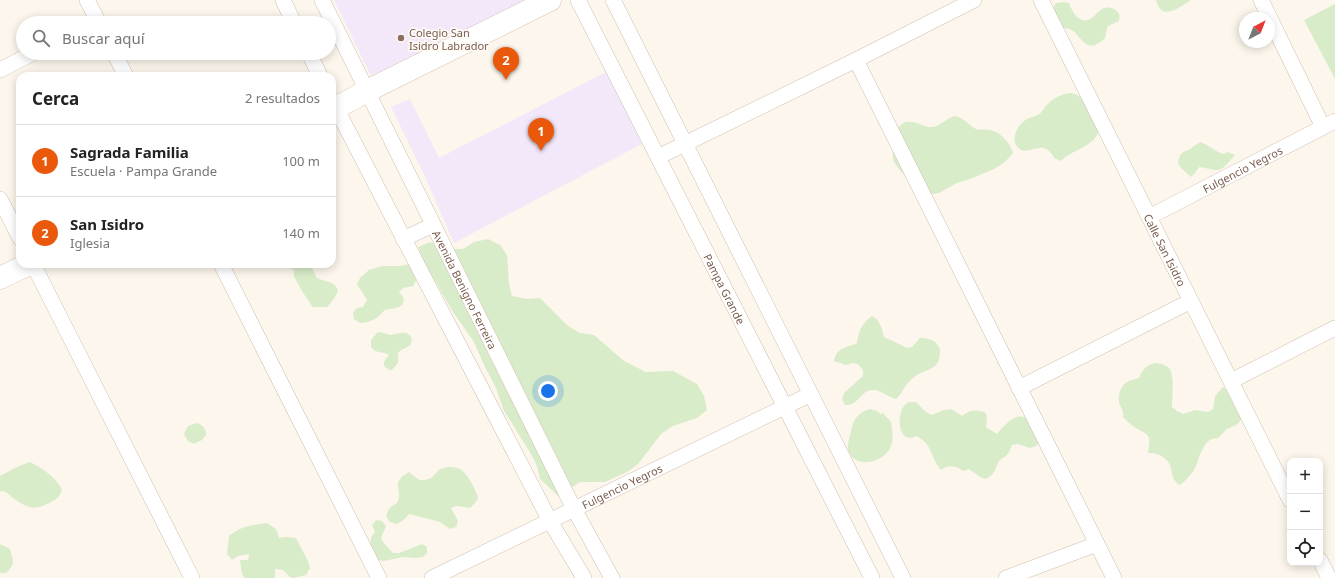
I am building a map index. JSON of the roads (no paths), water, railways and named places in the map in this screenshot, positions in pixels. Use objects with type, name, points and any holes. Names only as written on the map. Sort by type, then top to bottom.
[{"type":"street","points":[[87,0],[94,16]]},
{"type":"street","points":[[283,0],[291,16]]},
{"type":"street","name":"Avenida Benigno Ferreira","points":[[322,0],[330,16]]},
{"type":"street","points":[[336,105],[367,91],[550,0]]},
{"type":"street","name":"Pampa Grande","points":[[578,0],[872,578]]},
{"type":"street","points":[[613,0],[903,578]]},
{"type":"street","points":[[658,157],[856,60],[974,0]]},
{"type":"street","name":"Calle San Isidro","points":[[1041,0],[1287,494]]},
{"type":"street","points":[[1261,0],[1329,124]]},
{"type":"street","name":"Avenida Benigno Ferreira","points":[[336,28],[574,510],[612,578]]},
{"type":"street","points":[[0,70],[20,60]]},
{"type":"street","points":[[118,60],[124,72]]},
{"type":"street","points":[[312,60],[318,72]]},
{"type":"street","points":[[856,60],[1114,578]]},
{"type":"street","points":[[336,112],[404,239],[550,521],[584,578]]},
{"type":"street","name":"Fulgencio Yegros","points":[[1149,217],[1329,124]]},
{"type":"street","points":[[0,199],[16,230]]},
{"type":"street","points":[[404,239],[433,225]]},
{"type":"street","points":[[0,278],[21,268]]},
{"type":"street","points":[[35,268],[192,578]]},
{"type":"street","points":[[223,268],[379,578]]},
{"type":"street","points":[[1019,388],[1191,302]]},
{"type":"street","points":[[1230,381],[1335,328]]},
{"type":"street","name":"Fulgencio Yegros","points":[[432,578],[810,394]]},
{"type":"street","points":[[1006,578],[1097,544]]},
{"type":"street","points":[[1323,566],[1329,578]]},
{"type":"place","name":"Colegio San Isidro Labrador","points":[[401,38]]},
{"type":"place","name":"San Isidro","points":[[506,80]]},
{"type":"place","name":"Sagrada Familia","points":[[541,151]]}]
